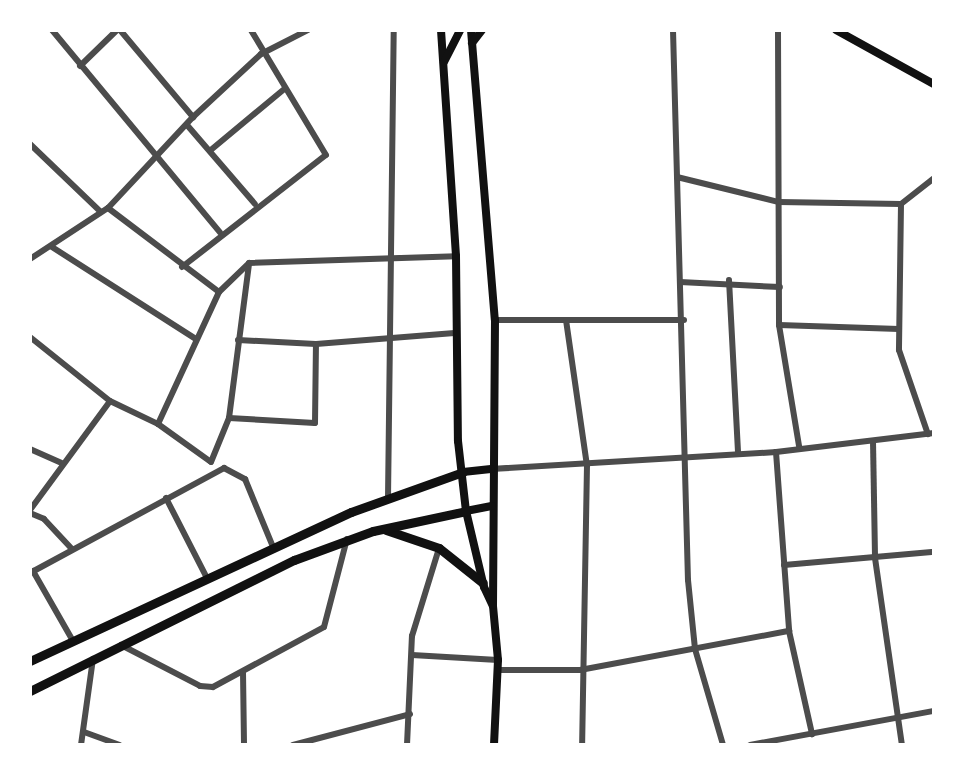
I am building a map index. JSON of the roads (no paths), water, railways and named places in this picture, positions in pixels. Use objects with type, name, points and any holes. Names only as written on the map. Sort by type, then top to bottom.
[{"type":"main road","points":[[443,67],[460,30]]},
{"type":"main road","points":[[471,30],[495,320],[491,469],[493,606],[498,670],[494,745]]},
{"type":"main road","points":[[472,43],[482,30]]},
{"type":"main road","points":[[836,30],[934,84]]},
{"type":"main road","points":[[441,33],[456,256],[455,333],[466,511],[483,583],[493,606]]},
{"type":"main road","points":[[30,661],[273,547],[388,498],[463,472],[491,469]]},
{"type":"main road","points":[[30,691],[120,645],[348,538],[492,506]]},
{"type":"main road","points":[[383,529],[439,548],[483,583]]},
{"type":"street","points":[[52,30],[80,66],[159,155],[220,232]]},
{"type":"street","points":[[80,66],[118,30],[193,117]]},
{"type":"street","points":[[182,267],[255,204],[326,155],[261,54],[250,30]]},
{"type":"street","points":[[30,259],[108,208],[193,117],[261,54],[308,30]]},
{"type":"street","points":[[388,498],[393,256],[394,30]]},
{"type":"street","points":[[432,30],[441,33]]},
{"type":"street","points":[[674,30],[677,177],[684,320],[684,455],[696,649],[723,745]]},
{"type":"street","points":[[778,30],[779,325],[799,446]]},
{"type":"street","points":[[212,149],[283,90]]},
{"type":"street","points":[[187,125],[212,149],[255,204]]},
{"type":"street","points":[[30,144],[101,212]]},
{"type":"street","points":[[677,177],[779,202],[901,204],[934,178]]},
{"type":"street","points":[[491,469],[587,465],[684,455],[776,452],[799,446],[931,434],[899,350],[901,204]]},
{"type":"street","points":[[108,208],[182,267],[219,292]]},
{"type":"street","points":[[52,246],[196,339]]},
{"type":"street","points":[[158,424],[219,292],[249,263],[393,256],[456,256]]},
{"type":"street","points":[[211,462],[229,418],[249,263]]},
{"type":"street","points":[[681,282],[729,280],[780,287]]},
{"type":"street","points":[[729,280],[738,454]]},
{"type":"street","points":[[495,320],[684,320]]},
{"type":"street","points":[[566,320],[587,465],[580,670],[582,745]]},
{"type":"street","points":[[779,325],[899,329]]},
{"type":"street","points":[[238,340],[316,344],[455,333]]},
{"type":"street","points":[[30,337],[110,401],[158,424],[211,462],[215,472]]},
{"type":"street","points":[[229,418],[315,423],[316,344]]},
{"type":"street","points":[[72,549],[44,519],[30,512],[61,463],[110,401]]},
{"type":"street","points":[[873,441],[875,558],[902,745]]},
{"type":"street","points":[[30,449],[61,463]]},
{"type":"street","points":[[776,452],[789,631],[812,735]]},
{"type":"street","points":[[73,641],[32,572],[215,472],[231,468],[241,474],[273,547]]},
{"type":"street","points":[[166,498],[207,578]]},
{"type":"street","points":[[120,645],[200,686],[213,687],[324,627],[348,538]]},
{"type":"street","points":[[407,745],[412,636],[439,548]]},
{"type":"street","points":[[784,566],[934,552]]},
{"type":"street","points":[[498,670],[580,670],[789,631]]},
{"type":"street","points":[[412,655],[498,660]]},
{"type":"street","points":[[81,745],[93,659]]},
{"type":"street","points":[[243,672],[244,745]]},
{"type":"street","points":[[750,745],[934,711]]},
{"type":"street","points":[[293,745],[410,714]]},
{"type":"street","points":[[84,732],[120,745]]}]
